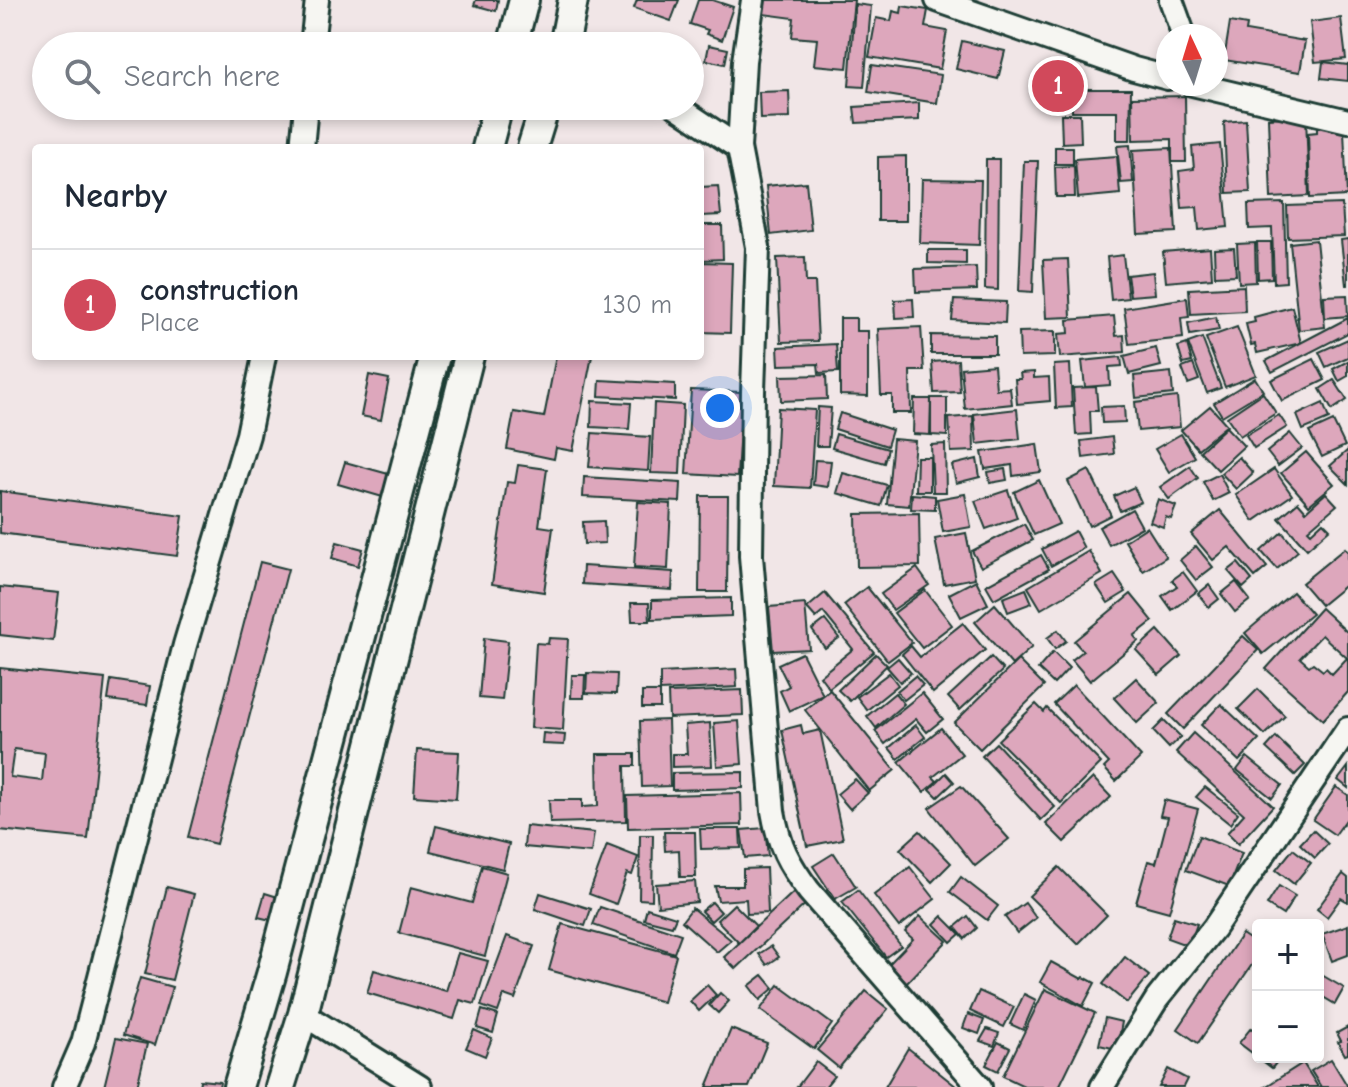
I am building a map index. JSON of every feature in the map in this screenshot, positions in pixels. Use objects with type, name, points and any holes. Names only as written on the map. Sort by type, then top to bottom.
[{"type":"street","points":[[314,32],[317,0]]},
{"type":"street","points":[[516,32],[524,0]]},
{"type":"street","points":[[568,32],[573,0]]},
{"type":"street","points":[[753,0],[744,61],[739,148],[758,247],[751,556],[778,841],[791,867],[809,891],[980,1087]]},
{"type":"street","points":[[937,0],[1156,75]]},
{"type":"street","points":[[1171,0],[1180,24]]},
{"type":"street","points":[[1228,91],[1348,121]]},
{"type":"street","points":[[302,144],[305,120]]},
{"type":"street","points":[[488,144],[494,120]]},
{"type":"street","points":[[533,144],[541,120]]},
{"type":"street","points":[[697,120],[739,148]]},
{"type":"street","points":[[64,1087],[83,1043],[185,645],[248,435],[263,360]]},
{"type":"street","points":[[238,1087],[434,360]]},
{"type":"street","points":[[280,1087],[303,1014],[468,360]]},
{"type":"street","points":[[1102,1087],[1157,999],[1214,928],[1348,729]]},
{"type":"street","points":[[265,995],[303,1014],[420,1087]]},
{"type":"building","points":[[476,0],[498,0],[496,11],[474,5]]},
{"type":"building","points":[[637,0],[679,0],[671,21],[634,8]]},
{"type":"building","points":[[698,0],[712,0],[733,7],[722,40],[706,34],[708,30],[690,24]]},
{"type":"building","points":[[765,0],[854,0],[847,68],[814,65],[817,39],[792,37],[794,18],[763,14]]},
{"type":"building","points":[[855,4],[871,6],[864,87],[849,86]]},
{"type":"building","points":[[902,6],[928,10],[925,27],[947,31],[940,69],[869,57],[876,18],[891,21],[893,11],[901,13]]},
{"type":"building","points":[[1341,18],[1346,59],[1315,62],[1310,22]]},
{"type":"building","points":[[1230,22],[1247,25],[1246,31],[1305,41],[1300,72],[1228,61]]},
{"type":"building","points":[[962,41],[1005,51],[998,79],[956,69]]},
{"type":"building","points":[[709,45],[728,49],[725,64],[706,60]]},
{"type":"building","points":[[1323,62],[1348,65],[1348,81],[1321,78]]},
{"type":"building","points":[[872,65],[941,75],[937,103],[868,92]]},
{"type":"building","points":[[1049,75],[1068,76],[1067,98],[1048,97]]},
{"type":"building","points":[[1072,89],[1131,89],[1130,140],[1117,140],[1117,111],[1072,111]]},
{"type":"building","points":[[789,91],[790,118],[760,119],[759,92]]},
{"type":"building","points":[[1185,96],[1186,162],[1172,162],[1172,139],[1133,140],[1132,97]]},
{"type":"building","points":[[919,103],[919,120],[856,123],[854,107]]},
{"type":"building","points":[[1061,114],[1080,114],[1081,142],[1062,143]]},
{"type":"building","points":[[1306,116],[1309,196],[1271,198],[1268,118]]},
{"type":"building","points":[[1246,120],[1250,192],[1227,193],[1224,122]]},
{"type":"building","points":[[1317,124],[1333,124],[1333,131],[1344,131],[1347,196],[1310,198],[1308,133],[1317,132]]},
{"type":"building","points":[[1220,144],[1228,227],[1199,230],[1197,207],[1182,208],[1179,171],[1194,169],[1192,147]]},
{"type":"building","points":[[1130,145],[1133,182],[1121,183],[1117,146]]},
{"type":"building","points":[[1055,147],[1073,147],[1073,164],[1055,164]]},
{"type":"building","points":[[1171,148],[1176,232],[1138,234],[1133,150]]},
{"type":"building","points":[[906,156],[906,221],[878,221],[878,157]]},
{"type":"building","points":[[1117,156],[1120,194],[1078,198],[1075,159]]},
{"type":"building","points":[[986,159],[999,159],[998,290],[985,289]]},
{"type":"building","points":[[1024,161],[1038,161],[1033,292],[1019,291]]},
{"type":"building","points":[[1074,166],[1075,197],[1056,197],[1055,167]]},
{"type":"building","points":[[922,179],[981,180],[979,245],[920,243]]},
{"type":"building","points":[[806,182],[811,230],[771,235],[766,186]]},
{"type":"building","points":[[718,186],[721,215],[704,216],[704,187]]},
{"type":"building","points":[[1284,203],[1286,282],[1274,283],[1272,228],[1249,229],[1248,204]]},
{"type":"building","points":[[1342,204],[1344,236],[1288,238],[1287,206]]},
{"type":"building","points":[[704,225],[722,225],[723,259],[704,260]]},
{"type":"building","points":[[1348,239],[1348,285],[1346,285],[1341,240]]},
{"type":"building","points":[[1316,240],[1325,327],[1299,330],[1290,243]]},
{"type":"building","points":[[1257,242],[1271,242],[1272,278],[1258,279]]},
{"type":"building","points":[[1255,243],[1256,282],[1239,283],[1237,244]]},
{"type":"building","points":[[1210,248],[1212,278],[1166,282],[1163,252]]},
{"type":"building","points":[[1234,248],[1236,275],[1215,276],[1214,249]]},
{"type":"building","points":[[928,250],[966,250],[966,264],[928,263]]},
{"type":"building","points":[[1123,255],[1128,298],[1111,300],[1107,257]]},
{"type":"building","points":[[805,257],[806,282],[815,282],[818,341],[781,342],[777,258]]},
{"type":"building","points":[[1068,259],[1071,317],[1046,318],[1043,260]]},
{"type":"building","points":[[704,262],[732,263],[730,333],[704,332]]},
{"type":"building","points":[[976,267],[977,290],[916,292],[915,269]]},
{"type":"building","points":[[1153,272],[1155,294],[1130,296],[1127,275]]},
{"type":"building","points":[[1244,286],[1245,311],[1191,314],[1189,289]]},
{"type":"building","points":[[1347,295],[1348,316],[1325,318],[1324,296]]},
{"type":"building","points":[[1187,298],[1189,317],[1181,318],[1183,338],[1129,344],[1124,308]]},
{"type":"building","points":[[913,299],[914,317],[896,318],[895,300]]},
{"type":"building","points":[[954,300],[1006,302],[1005,323],[952,320]]},
{"type":"building","points":[[1292,307],[1301,343],[1257,353],[1255,344],[1251,345],[1246,324],[1255,322],[1254,317]]},
{"type":"building","points":[[1114,316],[1116,336],[1124,335],[1125,352],[1060,357],[1058,334],[1069,333],[1068,320]]},
{"type":"building","points":[[1216,317],[1219,330],[1190,335],[1188,323]]},
{"type":"building","points":[[840,318],[856,318],[856,331],[868,331],[868,396],[840,395]]},
{"type":"building","points":[[1348,318],[1348,333],[1272,372],[1266,361]]},
{"type":"building","points":[[921,327],[924,371],[910,371],[911,413],[892,413],[892,395],[881,395],[878,329]]},
{"type":"building","points":[[1237,327],[1256,375],[1225,387],[1206,338]]},
{"type":"building","points":[[1055,331],[1055,356],[1020,357],[1019,332]]},
{"type":"building","points":[[931,335],[995,336],[995,354],[931,354]]},
{"type":"building","points":[[1202,338],[1221,388],[1207,393],[1188,343]]},
{"type":"building","points":[[1348,339],[1348,357],[1326,367],[1319,352]]},
{"type":"building","points":[[836,344],[838,372],[819,373],[818,364],[779,365],[778,347]]},
{"type":"building","points":[[1187,344],[1192,362],[1183,364],[1178,347]]},
{"type":"building","points":[[1156,348],[1161,366],[1129,374],[1124,356]]},
{"type":"building","points":[[1121,357],[1122,366],[1109,367],[1110,385],[1085,387],[1082,361]]},
{"type":"building","points":[[1314,359],[1325,380],[1282,401],[1271,380]]},
{"type":"building","points":[[555,360],[591,360],[573,451],[556,448],[554,459],[507,449],[514,412],[544,417]]},
{"type":"building","points":[[958,360],[960,392],[934,393],[932,362]]},
{"type":"building","points":[[1348,361],[1348,376],[1339,381],[1333,369]]},
{"type":"building","points":[[1070,364],[1072,407],[1056,408],[1054,365]]},
{"type":"building","points":[[1193,364],[1199,380],[1188,384],[1182,368]]},
{"type":"building","points":[[994,365],[996,389],[1010,388],[1012,404],[965,409],[961,368]]},
{"type":"building","points":[[1034,372],[1034,378],[1049,377],[1050,401],[1017,404],[1015,379],[1021,379],[1020,373]]},
{"type":"building","points":[[1171,372],[1173,394],[1136,398],[1134,376]]},
{"type":"building","points":[[369,375],[389,379],[381,420],[361,416]]},
{"type":"building","points":[[826,375],[827,399],[781,401],[780,376]]},
{"type":"building","points":[[1255,378],[1263,391],[1222,416],[1214,403]]},
{"type":"building","points":[[600,380],[675,384],[675,400],[599,396]]},
{"type":"building","points":[[1334,380],[1347,400],[1332,410],[1320,389]]},
{"type":"building","points":[[1096,387],[1098,411],[1090,411],[1091,434],[1076,435],[1073,388]]},
{"type":"building","points":[[691,390],[742,392],[737,477],[686,474]]},
{"type":"building","points":[[1263,393],[1276,413],[1240,436],[1227,417]]},
{"type":"building","points":[[1177,397],[1180,427],[1138,431],[1135,402]]},
{"type":"building","points":[[931,398],[947,398],[947,436],[931,435]]},
{"type":"building","points":[[914,399],[931,399],[930,435],[913,434]]},
{"type":"building","points":[[592,401],[631,403],[629,429],[591,427]]},
{"type":"building","points":[[654,403],[683,405],[680,474],[651,473]]},
{"type":"building","points":[[1323,403],[1329,419],[1303,430],[1297,415]]},
{"type":"building","points":[[1124,406],[1125,422],[1102,423],[1101,407]]},
{"type":"building","points":[[1210,406],[1227,425],[1198,449],[1181,430]]},
{"type":"building","points":[[818,407],[831,408],[828,446],[816,446]]},
{"type":"building","points":[[778,408],[815,410],[810,488],[774,486]]},
{"type":"building","points":[[1017,409],[1020,439],[977,444],[974,414]]},
{"type":"building","points":[[840,413],[892,430],[887,446],[835,429]]},
{"type":"building","points":[[1279,415],[1287,427],[1254,448],[1246,435]]},
{"type":"building","points":[[973,416],[974,451],[951,452],[949,418]]},
{"type":"building","points":[[1333,421],[1345,446],[1322,457],[1309,432]]},
{"type":"building","points":[[1226,427],[1244,446],[1218,470],[1200,451]]},
{"type":"building","points":[[592,433],[650,437],[648,471],[589,467]]},
{"type":"building","points":[[1290,433],[1302,448],[1278,466],[1267,452]]},
{"type":"building","points":[[836,434],[888,449],[884,463],[832,448]]},
{"type":"building","points":[[1181,434],[1195,457],[1169,472],[1155,449]]},
{"type":"building","points":[[1112,437],[1114,454],[1083,458],[1081,441]]},
{"type":"building","points":[[893,439],[915,441],[909,506],[887,504]]},
{"type":"building","points":[[945,444],[946,492],[933,492],[931,445]]},
{"type":"building","points":[[1037,444],[1041,472],[1013,476],[1012,465],[985,469],[982,452]]},
{"type":"building","points":[[1348,450],[1348,484],[1330,466]]},
{"type":"building","points":[[1306,452],[1334,484],[1309,505],[1281,473]]},
{"type":"building","points":[[917,457],[930,457],[930,491],[916,491]]},
{"type":"building","points":[[1239,457],[1253,473],[1236,489],[1221,473]]},
{"type":"building","points":[[977,459],[980,477],[956,483],[952,465]]},
{"type":"building","points":[[815,460],[831,461],[828,487],[813,485]]},
{"type":"building","points":[[345,462],[392,475],[386,498],[338,484]]},
{"type":"building","points":[[518,465],[547,469],[539,526],[553,528],[544,592],[492,584],[507,482],[515,483]]},
{"type":"building","points":[[1190,466],[1198,478],[1169,499],[1160,487]]},
{"type":"building","points":[[1005,469],[1007,480],[990,483],[988,472]]},
{"type":"building","points":[[1274,469],[1292,495],[1254,521],[1236,495]]},
{"type":"building","points":[[1089,470],[1111,515],[1089,526],[1068,481]]},
{"type":"building","points":[[843,473],[887,485],[881,506],[837,493]]},
{"type":"building","points":[[1219,474],[1229,493],[1213,501],[1203,482]]},
{"type":"building","points":[[584,477],[681,483],[680,502],[583,497]]},
{"type":"building","points":[[1039,480],[1059,524],[1034,535],[1014,492]]},
{"type":"building","points":[[1134,487],[1141,502],[1120,511],[1114,496]]},
{"type":"building","points":[[1008,490],[1017,518],[986,529],[975,501]]},
{"type":"building","points":[[0,491],[183,516],[177,556],[0,533]]},
{"type":"building","points":[[1326,493],[1337,505],[1308,530],[1311,533],[1323,522],[1330,529],[1307,549],[1279,518],[1298,502],[1306,511]]},
{"type":"building","points":[[912,494],[935,496],[935,510],[911,509]]},
{"type":"building","points":[[965,494],[971,527],[943,532],[937,499]]},
{"type":"building","points":[[700,496],[728,496],[727,592],[699,592]]},
{"type":"building","points":[[1158,499],[1176,506],[1171,519],[1166,517],[1163,527],[1150,522]]},
{"type":"building","points":[[638,502],[671,504],[668,569],[634,567]]},
{"type":"building","points":[[1132,509],[1142,527],[1109,545],[1099,527]]},
{"type":"building","points":[[1220,510],[1267,567],[1255,577],[1229,547],[1213,560],[1191,534]]},
{"type":"building","points":[[919,513],[920,566],[857,567],[856,514]]},
{"type":"building","points":[[604,521],[605,543],[584,544],[583,522]]},
{"type":"building","points":[[1024,524],[1033,540],[981,567],[972,551]]},
{"type":"building","points":[[1147,527],[1166,557],[1143,571],[1125,541]]},
{"type":"building","points":[[1075,531],[1084,548],[1051,566],[1042,549]]},
{"type":"building","points":[[1282,532],[1298,551],[1277,569],[1261,551]]},
{"type":"building","points":[[966,533],[975,578],[944,584],[935,539]]},
{"type":"building","points":[[337,542],[363,549],[358,566],[332,558]]},
{"type":"building","points":[[1196,546],[1213,567],[1196,580],[1180,560]]},
{"type":"building","points":[[1345,548],[1348,552],[1348,583],[1321,605],[1302,583]]},
{"type":"building","points":[[1089,551],[1102,574],[1041,609],[1028,587]]},
{"type":"building","points":[[1041,555],[1049,569],[994,599],[986,585]]},
{"type":"building","points":[[260,562],[288,569],[216,844],[188,837]]},
{"type":"building","points":[[1238,563],[1252,580],[1243,588],[1228,571]]},
{"type":"building","points":[[583,566],[673,572],[672,590],[582,584]]},
{"type":"building","points":[[917,568],[929,585],[893,610],[881,594]]},
{"type":"building","points":[[1183,572],[1197,591],[1172,610],[1162,596],[1177,586],[1172,580]]},
{"type":"building","points":[[1114,574],[1126,592],[1108,603],[1096,585]]},
{"type":"building","points":[[976,580],[988,604],[961,617],[949,594]]},
{"type":"building","points":[[1236,582],[1250,600],[1235,612],[1221,594]]},
{"type":"building","points":[[1209,585],[1219,599],[1209,607],[1198,594]]},
{"type":"building","points":[[0,587],[59,593],[53,641],[0,635]]},
{"type":"building","points":[[867,587],[912,643],[888,661],[844,605]]},
{"type":"building","points":[[1026,589],[1032,603],[1008,612],[1003,598]]},
{"type":"building","points":[[925,590],[952,625],[922,648],[894,613]]},
{"type":"building","points":[[1293,592],[1312,614],[1263,654],[1245,633]]},
{"type":"building","points":[[825,593],[874,652],[829,688],[820,676],[853,649],[823,612],[816,618],[807,608]]},
{"type":"building","points":[[1131,594],[1153,621],[1134,636],[1138,641],[1090,681],[1072,660],[1083,651],[1074,641]]},
{"type":"building","points":[[731,598],[731,616],[652,619],[652,600]]},
{"type":"building","points":[[631,603],[649,603],[650,621],[632,621]]},
{"type":"building","points":[[805,604],[809,649],[773,651],[769,607]]},
{"type":"building","points":[[995,604],[1032,647],[1012,665],[975,622]]},
{"type":"building","points":[[1321,608],[1348,633],[1348,692],[1323,720],[1266,669]],"holes":[[[1322,635],[1347,658],[1332,674],[1313,663],[1309,666],[1300,658]]]},
{"type":"building","points":[[825,620],[839,638],[825,648],[812,630]]},
{"type":"building","points":[[963,623],[985,650],[933,693],[902,654],[911,646],[920,657]]},
{"type":"building","points":[[1058,630],[1066,641],[1055,649],[1047,638]]},
{"type":"building","points":[[1158,630],[1181,656],[1159,675],[1136,650]]},
{"type":"building","points":[[1243,636],[1258,650],[1183,729],[1168,714]]},
{"type":"building","points":[[484,638],[508,641],[502,700],[479,698]]},
{"type":"building","points":[[549,638],[568,639],[563,730],[531,728],[536,643],[548,644]]},
{"type":"building","points":[[1053,652],[1069,668],[1054,684],[1038,669]]},
{"type":"building","points":[[802,653],[823,695],[789,711],[780,691],[789,686],[778,664]]},
{"type":"building","points":[[876,654],[887,665],[850,701],[838,690]]},
{"type":"building","points":[[991,657],[1003,670],[960,710],[948,697]]},
{"type":"building","points":[[898,658],[911,673],[900,682],[887,667]]},
{"type":"building","points":[[1018,660],[1044,686],[980,749],[954,723]]},
{"type":"building","points":[[0,668],[105,679],[88,839],[0,830]],"holes":[[[14,749],[45,753],[42,781],[10,777]]]},
{"type":"building","points":[[736,669],[737,687],[660,691],[660,673]]},
{"type":"building","points":[[587,673],[617,674],[616,694],[586,693]]},
{"type":"building","points":[[889,673],[898,685],[867,710],[857,697]]},
{"type":"building","points":[[572,675],[585,675],[584,698],[571,698]]},
{"type":"building","points":[[915,676],[923,685],[904,700],[897,691]]},
{"type":"building","points":[[1136,678],[1159,703],[1137,723],[1114,698]]},
{"type":"building","points":[[111,680],[150,686],[147,705],[108,700]]},
{"type":"building","points":[[1074,685],[1141,757],[1116,781],[1104,768],[1109,763],[1054,704]]},
{"type":"building","points":[[1258,689],[1285,716],[1265,735],[1238,709]]},
{"type":"building","points":[[742,690],[743,715],[669,718],[668,693]]},
{"type":"building","points":[[830,690],[895,770],[869,791],[805,710]]},
{"type":"building","points":[[642,692],[660,692],[660,708],[642,708]]},
{"type":"building","points":[[895,693],[904,704],[876,728],[867,716]]},
{"type":"building","points":[[922,693],[943,719],[927,732],[916,719],[885,744],[875,731]]},
{"type":"building","points":[[1036,704],[1044,712],[1047,708],[1101,763],[1061,803],[998,740]]},
{"type":"building","points":[[1221,704],[1259,740],[1239,761],[1201,725]]},
{"type":"building","points":[[668,720],[670,786],[642,787],[640,721]]},
{"type":"building","points":[[1164,720],[1181,737],[1169,748],[1153,731]]},
{"type":"building","points":[[739,721],[742,764],[717,766],[714,723]]},
{"type":"building","points":[[710,723],[712,766],[672,767],[672,754],[687,754],[685,725]]},
{"type":"building","points":[[801,725],[803,734],[820,730],[843,839],[807,846],[782,730]]},
{"type":"building","points":[[916,725],[925,737],[898,759],[889,748]]},
{"type":"building","points":[[941,728],[962,754],[933,777],[937,781],[924,792],[899,762]]},
{"type":"building","points":[[543,733],[565,735],[564,745],[542,744]]},
{"type":"building","points":[[1193,733],[1273,806],[1238,844],[1227,833],[1244,814],[1176,752]]},
{"type":"building","points":[[1276,737],[1305,765],[1295,775],[1266,748]]},
{"type":"building","points":[[996,743],[1055,807],[1041,820],[982,756]]},
{"type":"building","points":[[417,750],[459,752],[456,799],[414,796]]},
{"type":"building","points":[[597,754],[635,754],[635,766],[625,766],[626,821],[550,823],[549,800],[582,800],[582,807],[598,806]]},
{"type":"building","points":[[1247,757],[1282,785],[1272,798],[1237,770]]},
{"type":"building","points":[[1348,767],[1348,788],[1338,780]]},
{"type":"building","points":[[743,772],[743,788],[672,790],[672,773]]},
{"type":"building","points":[[946,773],[954,782],[938,797],[930,789]]},
{"type":"building","points":[[1093,778],[1111,797],[1064,842],[1046,824]]},
{"type":"building","points":[[855,779],[868,793],[850,809],[837,794]]},
{"type":"building","points":[[961,786],[1009,839],[975,866],[929,808]]},
{"type":"building","points":[[1205,787],[1238,813],[1230,824],[1196,797]]},
{"type":"building","points":[[1336,787],[1348,795],[1348,817],[1335,835],[1313,820]]},
{"type":"building","points":[[741,793],[742,825],[628,828],[627,796]]},
{"type":"building","points":[[1164,800],[1198,809],[1169,912],[1136,903],[1148,861],[1156,863],[1168,817],[1160,816]]},
{"type":"building","points":[[436,826],[509,844],[503,869],[430,851]]},
{"type":"building","points":[[526,826],[594,833],[591,853],[524,847]]},
{"type":"building","points":[[765,828],[768,856],[745,858],[741,830]]},
{"type":"building","points":[[700,829],[740,829],[741,848],[701,849]]},
{"type":"building","points":[[1313,830],[1328,844],[1315,858],[1300,844]]},
{"type":"building","points":[[920,831],[951,863],[932,882],[900,849]]},
{"type":"building","points":[[664,832],[695,832],[696,877],[680,877],[679,850],[665,851]]},
{"type":"building","points":[[640,835],[653,835],[652,900],[639,899]]},
{"type":"building","points":[[1199,836],[1242,853],[1229,886],[1186,870]]},
{"type":"building","points":[[607,845],[638,857],[632,875],[627,873],[616,904],[589,894]]},
{"type":"building","points":[[1293,849],[1311,863],[1294,884],[1276,870]]},
{"type":"building","points":[[834,853],[856,887],[835,899],[813,866]]},
{"type":"building","points":[[482,866],[507,873],[485,956],[399,933],[411,887],[472,903]]},
{"type":"building","points":[[910,867],[935,899],[899,927],[874,895]]},
{"type":"building","points":[[1059,867],[1107,915],[1078,944],[1029,896]]},
{"type":"building","points":[[766,868],[768,913],[747,914],[746,899],[718,901],[715,886],[743,886],[743,869]]},
{"type":"building","points":[[1343,874],[1348,878],[1348,902],[1341,898],[1327,917],[1317,909]]},
{"type":"building","points":[[961,877],[998,906],[987,920],[950,892]]},
{"type":"building","points":[[695,881],[697,902],[658,906],[656,884]]},
{"type":"building","points":[[1279,886],[1295,896],[1283,915],[1267,905]]},
{"type":"building","points":[[167,887],[194,894],[172,980],[145,974]]},
{"type":"building","points":[[798,888],[810,900],[736,969],[724,957]]},
{"type":"building","points":[[858,890],[901,946],[886,957],[842,902]]},
{"type":"building","points":[[265,893],[281,898],[275,921],[258,917]]},
{"type":"building","points":[[540,893],[591,909],[585,926],[535,909]]},
{"type":"building","points":[[712,902],[721,912],[711,921],[701,911]]},
{"type":"building","points":[[1025,903],[1036,918],[1017,933],[1005,917]]},
{"type":"building","points":[[734,904],[756,926],[739,943],[717,920]]},
{"type":"building","points":[[600,907],[681,934],[674,953],[593,925]]},
{"type":"building","points":[[647,908],[676,917],[672,926],[644,919]]},
{"type":"building","points":[[692,908],[731,940],[717,952],[682,921]]},
{"type":"building","points":[[920,916],[947,941],[906,984],[887,966],[913,939],[905,932]]},
{"type":"building","points":[[942,916],[960,934],[951,942],[934,924]]},
{"type":"building","points":[[968,916],[977,928],[965,939],[955,927]]},
{"type":"building","points":[[1174,917],[1197,924],[1189,946],[1167,938]]},
{"type":"building","points":[[562,924],[676,955],[663,1002],[549,970]]},
{"type":"building","points":[[1348,925],[1348,955],[1332,961],[1324,933]]},
{"type":"building","points":[[1242,934],[1252,941],[1252,965],[1198,1043],[1178,1029]]},
{"type":"building","points":[[507,936],[534,946],[515,999],[504,995],[498,1012],[481,1006]]},
{"type":"building","points":[[771,946],[779,957],[767,965],[759,954]]},
{"type":"building","points":[[458,953],[488,961],[475,1004],[460,1000],[454,1019],[367,993],[374,970],[446,991]]},
{"type":"building","points":[[1125,957],[1149,976],[1127,1003],[1103,984]]},
{"type":"building","points":[[1051,962],[1095,983],[1083,1006],[1040,982]]},
{"type":"building","points":[[763,975],[774,988],[760,1000],[749,986]]},
{"type":"building","points":[[1324,976],[1344,988],[1335,1004],[1324,998]]},
{"type":"building","points":[[140,978],[172,987],[155,1045],[123,1035]]},
{"type":"building","points":[[707,985],[716,995],[699,1011],[690,1001]]},
{"type":"building","points":[[779,985],[832,1024],[814,1049],[760,1010]]},
{"type":"building","points":[[1045,989],[1095,1013],[1059,1087],[1026,1087],[1003,1076]]},
{"type":"building","points":[[866,991],[888,1009],[839,1068],[817,1050]]},
{"type":"building","points":[[979,991],[1014,1007],[1004,1027],[970,1011]]},
{"type":"building","points":[[720,993],[729,1001],[718,1013],[709,1005]]},
{"type":"building","points":[[1024,994],[1036,1000],[1023,1030],[1010,1024]]},
{"type":"building","points":[[482,1010],[498,1015],[493,1033],[477,1028]]},
{"type":"building","points":[[968,1014],[984,1020],[979,1034],[963,1028]]},
{"type":"building","points":[[1105,1018],[1122,1022],[1117,1049],[1099,1045]]},
{"type":"building","points":[[1348,1027],[1348,1054],[1345,1055],[1337,1033]]},
{"type":"building","points":[[1251,1028],[1252,1029],[1252,1053],[1239,1043]]},
{"type":"building","points":[[731,1029],[767,1043],[749,1087],[707,1087]]},
{"type":"building","points":[[987,1029],[999,1033],[994,1046],[980,1041]]},
{"type":"building","points":[[474,1030],[492,1038],[485,1056],[466,1048]]},
{"type":"building","points":[[116,1038],[147,1044],[137,1087],[104,1087]]},
{"type":"building","points":[[998,1042],[1010,1048],[998,1071],[986,1065]]},
{"type":"building","points":[[908,1048],[957,1087],[885,1087]]},
{"type":"building","points":[[1331,1059],[1348,1087],[1321,1087],[1311,1071]]},
{"type":"building","points":[[816,1062],[834,1076],[825,1087],[797,1087]]},
{"type":"building","points":[[1303,1063],[1318,1087],[1265,1087]]},
{"type":"building","points":[[1168,1069],[1187,1079],[1183,1087],[1159,1087]]},
{"type":"building","points":[[200,1080],[220,1082],[219,1087],[199,1087]]},
{"type":"place","name":"construction","points":[[1058,86]]}]
